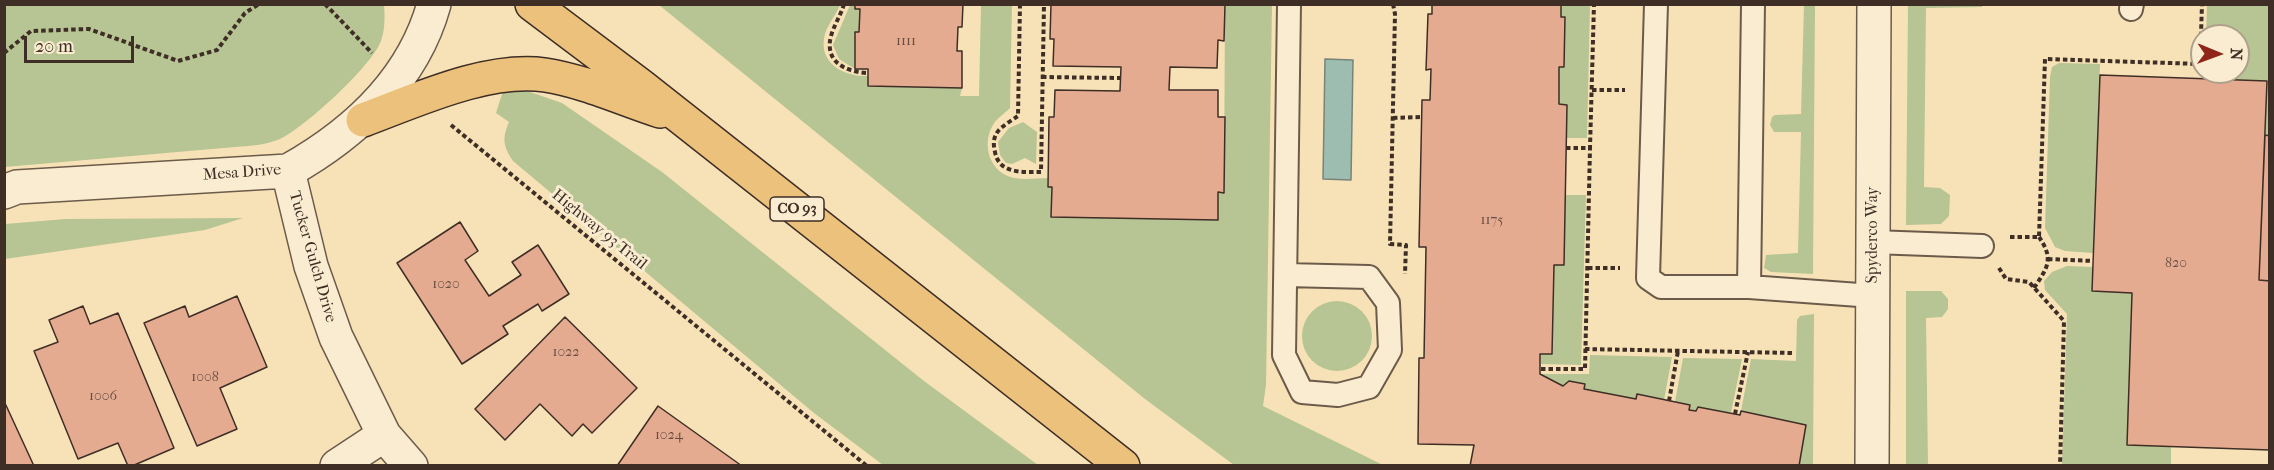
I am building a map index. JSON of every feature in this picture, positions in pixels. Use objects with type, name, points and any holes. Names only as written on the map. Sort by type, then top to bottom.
[{"type":"highway","name":"CO 93","points":[[532,4],[1123,465]]},
{"type":"highway","points":[[363,120],[409,89],[446,89],[496,78],[544,75],[681,118]]},
{"type":"street","points":[[409,89],[434,4]]},
{"type":"street","name":"Spyderco Way","points":[[1872,465],[1874,4]]},
{"type":"street","name":"Mesa Drive","points":[[4,192],[17,188],[288,171],[326,150],[363,120]]},
{"type":"street","name":"Tucker Gulch Drive","points":[[288,171],[311,267],[336,337],[384,435],[411,465]]},
{"type":"street","points":[[337,465],[384,435]]},
{"type":"lane","points":[[1286,275],[1369,277],[1388,303],[1390,350],[1369,387],[1338,395],[1302,392],[1284,355],[1289,4]]},
{"type":"lane","points":[[1656,4],[1648,278],[1661,287],[1749,287],[1874,296]]},
{"type":"lane","points":[[1749,287],[1753,4]]},
{"type":"lane","points":[[1873,242],[1982,246]]},
{"type":"path","points":[[4,53],[31,31],[89,29],[178,61],[217,50],[245,13],[259,4]]},
{"type":"path","name":"Highway 93 Trail","points":[[324,4],[409,89],[867,465]]},
{"type":"path","points":[[844,4],[831,35],[832,58],[841,67],[853,72],[868,73]]},
{"type":"path","points":[[1020,4],[1018,116],[998,131],[993,143],[997,162],[1015,172],[1041,172],[1044,4]]},
{"type":"path","points":[[1388,303],[1404,293],[1406,245],[1390,244],[1395,14],[1392,4]]},
{"type":"path","points":[[1540,369],[1585,369],[1594,4]]},
{"type":"path","points":[[2034,288],[2047,270],[2048,259],[2048,250],[2039,237],[2045,59],[2200,64],[2202,4]]},
{"type":"path","points":[[1042,77],[1120,78]]},
{"type":"path","points":[[1393,118],[1422,117]]},
{"type":"path","points":[[1566,148],[1590,148]]},
{"type":"path","points":[[2006,237],[2039,237]]},
{"type":"path","points":[[2048,259],[2093,261]]},
{"type":"path","points":[[2000,261],[2000,270],[2006,279],[2029,282],[2062,315],[2064,321],[2060,465]]},
{"type":"path","points":[[1585,349],[1792,353]]},
{"type":"path","points":[[1669,401],[1678,351]]},
{"type":"path","points":[[1735,414],[1748,352]]},
{"type":"green space","points":[[5,5],[384,5],[381,41],[365,66],[320,110],[280,139],[252,146],[5,167]]},
{"type":"green space","points":[[659,5],[840,5],[826,30],[824,44],[825,53],[834,66],[850,74],[868,76],[868,86],[962,88],[960,96],[979,96],[981,5],[1012,5],[1010,108],[994,123],[988,141],[990,157],[999,170],[1014,178],[1048,178],[1048,187],[1052,187],[1051,216],[1218,219],[1218,192],[1224,192],[1225,5],[1272,5],[1266,385],[1263,406],[1383,465],[1234,465],[1145,399]]},
{"type":"green space","points":[[850,5],[855,5],[855,9],[860,9],[859,32],[855,32],[855,69],[839,59],[833,45]]},
{"type":"green space","points":[[1561,5],[1590,5],[1587,138],[1566,138],[1567,105],[1559,104],[1559,67],[1564,67],[1565,17],[1561,17]]},
{"type":"green space","points":[[1804,5],[1815,5],[1813,274],[1771,272],[1764,268],[1766,255],[1798,253],[1801,132],[1774,132],[1770,125],[1775,115],[1801,114]]},
{"type":"green space","points":[[1908,5],[1982,5],[1982,7],[1926,8],[1924,187],[1940,188],[1950,195],[1949,216],[1941,224],[1906,225]]},
{"type":"green space","points":[[2207,5],[2269,5],[2269,136],[2265,135],[2266,81],[2250,81],[2250,24],[2206,24]]},
{"type":"green space","points":[[2059,63],[2100,64],[2093,253],[2065,251],[2055,247],[2045,228],[2050,77],[2052,67]]},
{"type":"green space","points":[[503,91],[527,91],[562,103],[662,172],[924,381],[1038,465],[883,465],[814,413],[513,161],[505,142],[509,122],[496,113]]},
{"type":"green space","points":[[1023,122],[1037,132],[1036,164],[1025,158],[1012,164],[1006,163],[1000,155],[998,142],[1009,128]]},
{"type":"green space","points":[[1565,195],[1586,195],[1581,365],[1541,364],[1540,354],[1552,354],[1554,265],[1564,265]]},
{"type":"green space","points":[[243,218],[205,230],[5,259],[5,224],[66,219]]},
{"type":"green space","points":[[2067,266],[2093,267],[2092,291],[2132,293],[2127,445],[2171,447],[2171,465],[2062,465],[2067,314],[2045,290],[2044,281],[2052,272]]},
{"type":"green space","points":[[1906,291],[1941,291],[1948,299],[1948,309],[1942,317],[1926,318],[1928,465],[1906,465]]},
{"type":"green space","points":[[1337,301],[1356,307],[1366,317],[1372,336],[1366,355],[1356,365],[1337,371],[1318,365],[1308,355],[1302,336],[1308,317],[1318,307]]},
{"type":"green space","points":[[1814,314],[1813,465],[1799,465],[1806,425],[1741,411],[1751,359],[1796,361],[1797,320],[1800,316]]},
{"type":"green space","points":[[1590,355],[1672,357],[1664,400],[1637,394],[1636,399],[1584,389],[1585,384],[1569,381],[1563,386],[1540,374],[1589,374]]},
{"type":"green space","points":[[1683,358],[1742,359],[1731,413],[1698,407],[1696,411],[1689,410],[1689,405],[1675,402]]},
{"type":"shaded area","points":[[1325,59],[1353,60],[1351,180],[1323,179]]},
{"type":"building","points":[[855,4],[963,4],[962,27],[958,27],[957,51],[962,51],[962,88],[868,86],[868,69],[855,69],[855,32],[859,32],[860,9],[855,9]]},
{"type":"building","points":[[1051,4],[1225,4],[1224,41],[1218,40],[1217,68],[1170,67],[1169,90],[1218,90],[1218,117],[1225,117],[1224,193],[1218,192],[1218,220],[1051,217],[1052,187],[1048,187],[1049,117],[1054,117],[1055,90],[1120,91],[1121,67],[1053,66],[1054,39],[1050,39]]},
{"type":"building","points":[[1432,4],[1561,4],[1561,17],[1565,17],[1564,67],[1559,67],[1559,104],[1567,105],[1564,265],[1554,265],[1552,354],[1540,354],[1540,374],[1563,386],[1569,381],[1585,384],[1584,389],[1636,399],[1637,394],[1690,405],[1689,410],[1696,411],[1698,407],[1740,415],[1741,411],[1806,425],[1799,466],[1470,466],[1474,445],[1418,444],[1419,358],[1424,358],[1426,247],[1419,247],[1422,100],[1430,100],[1431,69],[1426,70],[1428,14],[1432,14]]},
{"type":"building","points":[[2100,75],[2190,78],[2190,84],[2250,84],[2250,80],[2267,81],[2259,280],[2270,281],[2270,450],[2127,445],[2132,293],[2092,291]]},
{"type":"building","points":[[2265,135],[2270,136],[2270,281],[2259,280]]},
{"type":"building","points":[[460,222],[478,251],[465,260],[489,296],[521,275],[512,262],[538,245],[569,294],[542,311],[538,304],[503,326],[508,334],[462,364],[397,263]]},
{"type":"building","points":[[237,296],[267,367],[220,388],[237,429],[197,446],[144,323],[185,306],[189,317]]},
{"type":"building","points":[[83,306],[90,324],[118,313],[174,448],[132,466],[128,466],[118,443],[78,459],[34,351],[58,342],[49,320]]},
{"type":"building","points":[[565,317],[637,388],[592,433],[583,424],[572,436],[540,404],[505,440],[475,409]]},
{"type":"building","points":[[4,401],[34,466],[4,466]]},
{"type":"building","points":[[658,406],[742,466],[617,466]]}]
